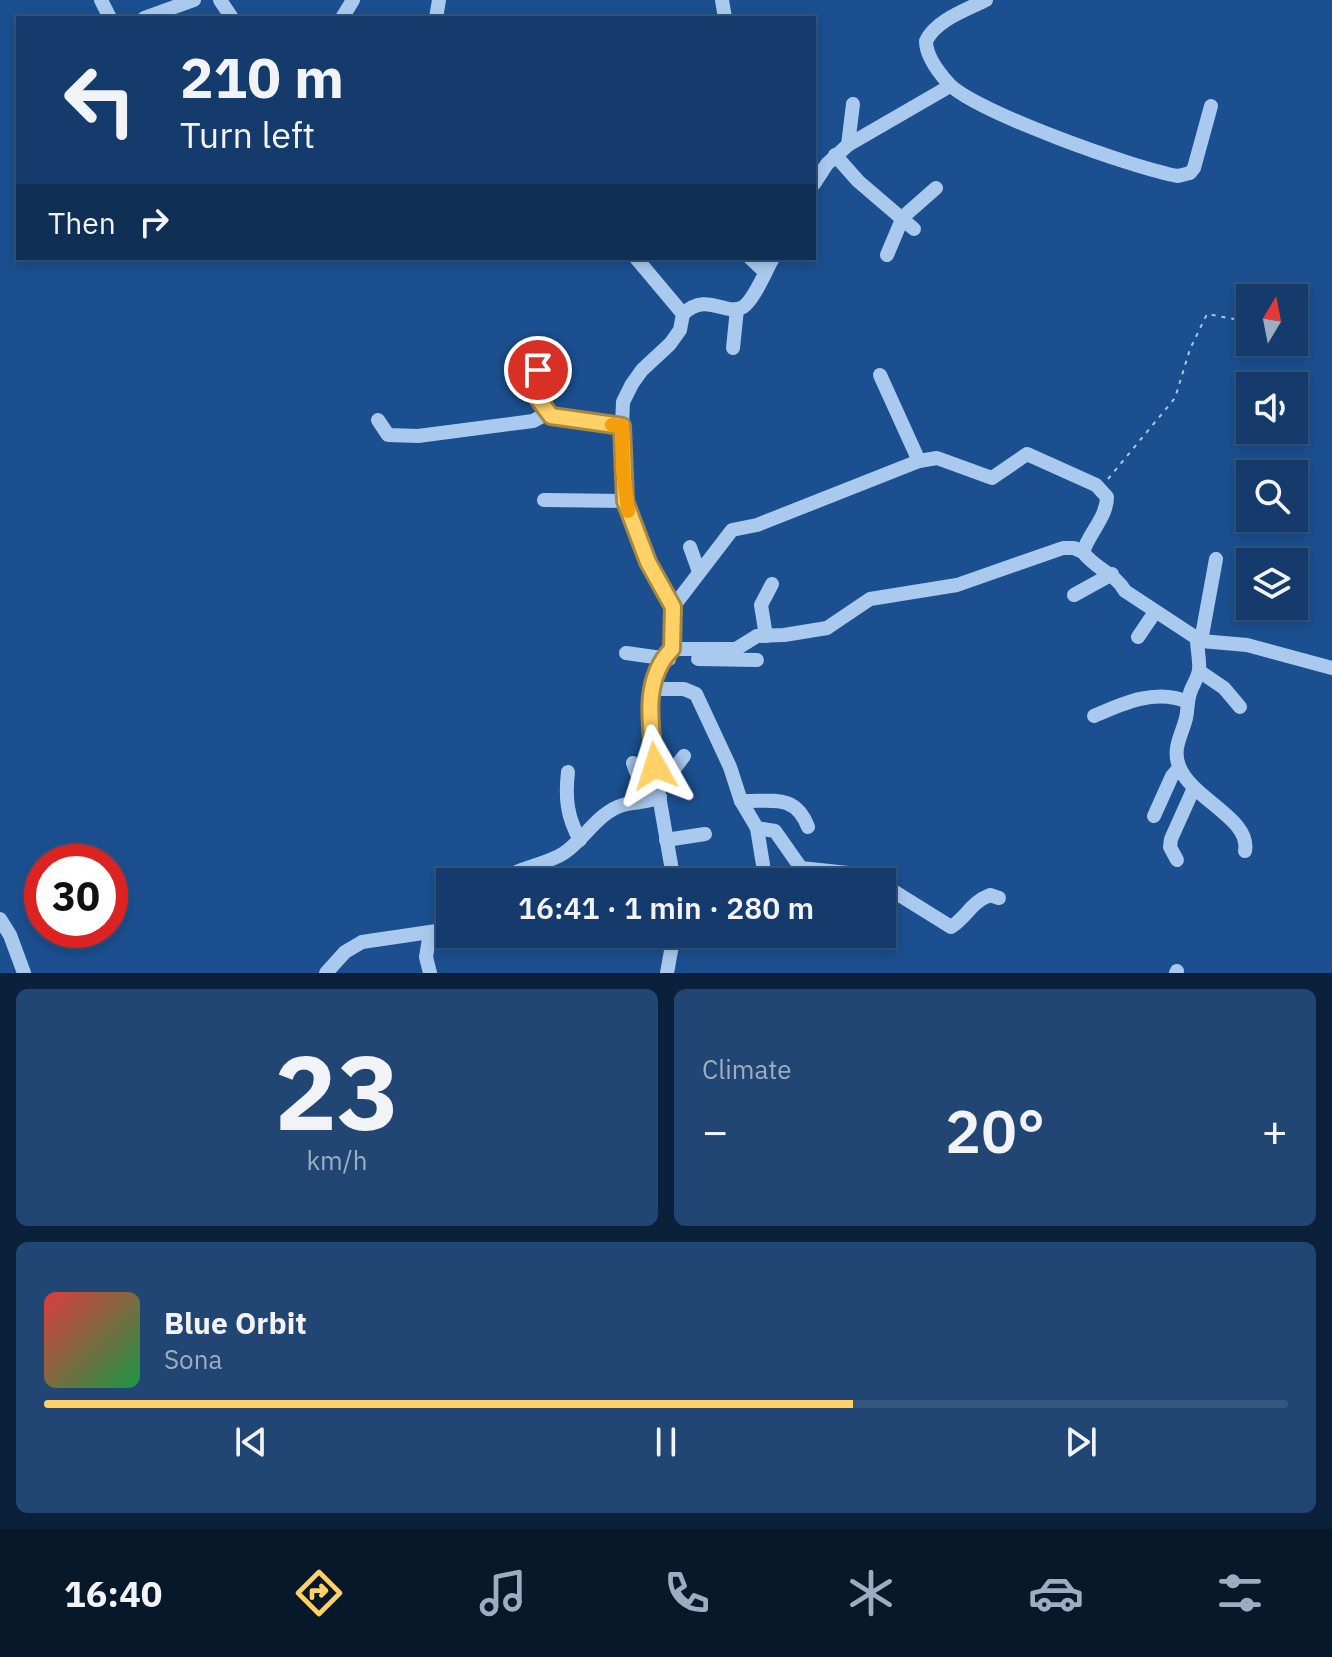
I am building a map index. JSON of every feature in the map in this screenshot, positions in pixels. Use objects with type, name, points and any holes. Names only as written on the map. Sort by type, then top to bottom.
[{"type":"street","points":[[150,16],[194,0]]},
{"type":"street","points":[[986,0],[941,24],[926,41],[930,57],[950,86],[986,106],[1032,127],[1178,176],[1190,173],[1194,168],[1211,106]]},
{"type":"street","points":[[816,181],[835,155],[848,145],[950,86]]},
{"type":"street","points":[[848,145],[853,104]]},
{"type":"street","points":[[835,155],[858,181],[914,229]]},
{"type":"street","points":[[887,255],[903,217],[936,188]]},
{"type":"street","points":[[638,260],[683,314]]},
{"type":"street","points":[[752,260],[765,272]]},
{"type":"street","points":[[673,607],[643,551],[625,501],[623,402],[642,370],[680,330],[683,314],[695,305],[711,304],[737,309],[749,301],[772,260]]},
{"type":"street","points":[[733,348],[737,309]]},
{"type":"street","points":[[538,370],[539,400],[548,413],[561,419],[622,426]]},
{"type":"street","points":[[880,375],[919,461]]},
{"type":"street","points":[[378,420],[388,435],[395,437],[533,421],[548,413]]},
{"type":"street","points":[[671,868],[659,794],[650,701],[667,654],[673,607],[732,530],[757,525],[919,461],[937,458],[992,478],[1027,454],[1100,489],[1107,497],[1105,511],[1083,552]]},
{"type":"street","points":[[544,500],[625,501]]},
{"type":"street","points":[[690,547],[699,572]]},
{"type":"street","points":[[667,654],[736,649],[750,638],[827,628],[870,599],[957,585],[1063,548],[1074,548],[1112,574],[1125,591],[1199,640],[1247,645],[1332,668]]},
{"type":"street","points":[[1216,559],[1199,640],[1199,671],[1176,752],[1179,768],[1193,790],[1242,831],[1247,842],[1245,851]]},
{"type":"street","points":[[1074,595],[1112,574]]},
{"type":"street","points":[[766,636],[761,605],[772,584]]},
{"type":"street","points":[[1138,637],[1155,612]]},
{"type":"street","points":[[626,653],[757,660]]},
{"type":"street","points":[[1199,671],[1224,688],[1240,707]]},
{"type":"street","points":[[653,689],[684,689],[696,694],[730,767],[741,801],[757,828],[764,868]]},
{"type":"street","points":[[1094,716],[1128,701],[1150,697],[1188,702]]},
{"type":"street","points":[[542,868],[620,806],[645,803],[659,794],[684,756]]},
{"type":"street","points":[[633,763],[639,780],[659,794]]},
{"type":"street","points":[[1154,816],[1172,776],[1179,768]]},
{"type":"street","points":[[568,772],[566,807],[580,840]]},
{"type":"street","points":[[1177,860],[1170,847],[1171,839],[1193,790]]},
{"type":"street","points":[[741,801],[781,801],[796,805],[804,814],[808,827]]},
{"type":"street","points":[[757,828],[775,831],[801,868]]},
{"type":"street","points":[[666,840],[705,834]]},
{"type":"street","points":[[896,892],[951,927],[972,904],[990,895],[999,898]]},
{"type":"street","points":[[0,919],[10,935],[24,973]]},
{"type":"street","points":[[326,973],[345,952],[362,942],[436,932]]},
{"type":"street","points":[[430,933],[426,957],[430,973]]},
{"type":"street","points":[[667,973],[671,948]]},
{"type":"path","points":[[1100,489],[1175,398],[1190,349],[1207,314],[1236,319]]},
{"type":"slow traffic","points":[[612,425],[622,426],[628,511]]},
{"type":"route","points":[[538,370],[539,400],[551,416],[622,426],[625,501],[648,562],[673,607],[672,649],[662,659],[650,701],[655,766]]}]
